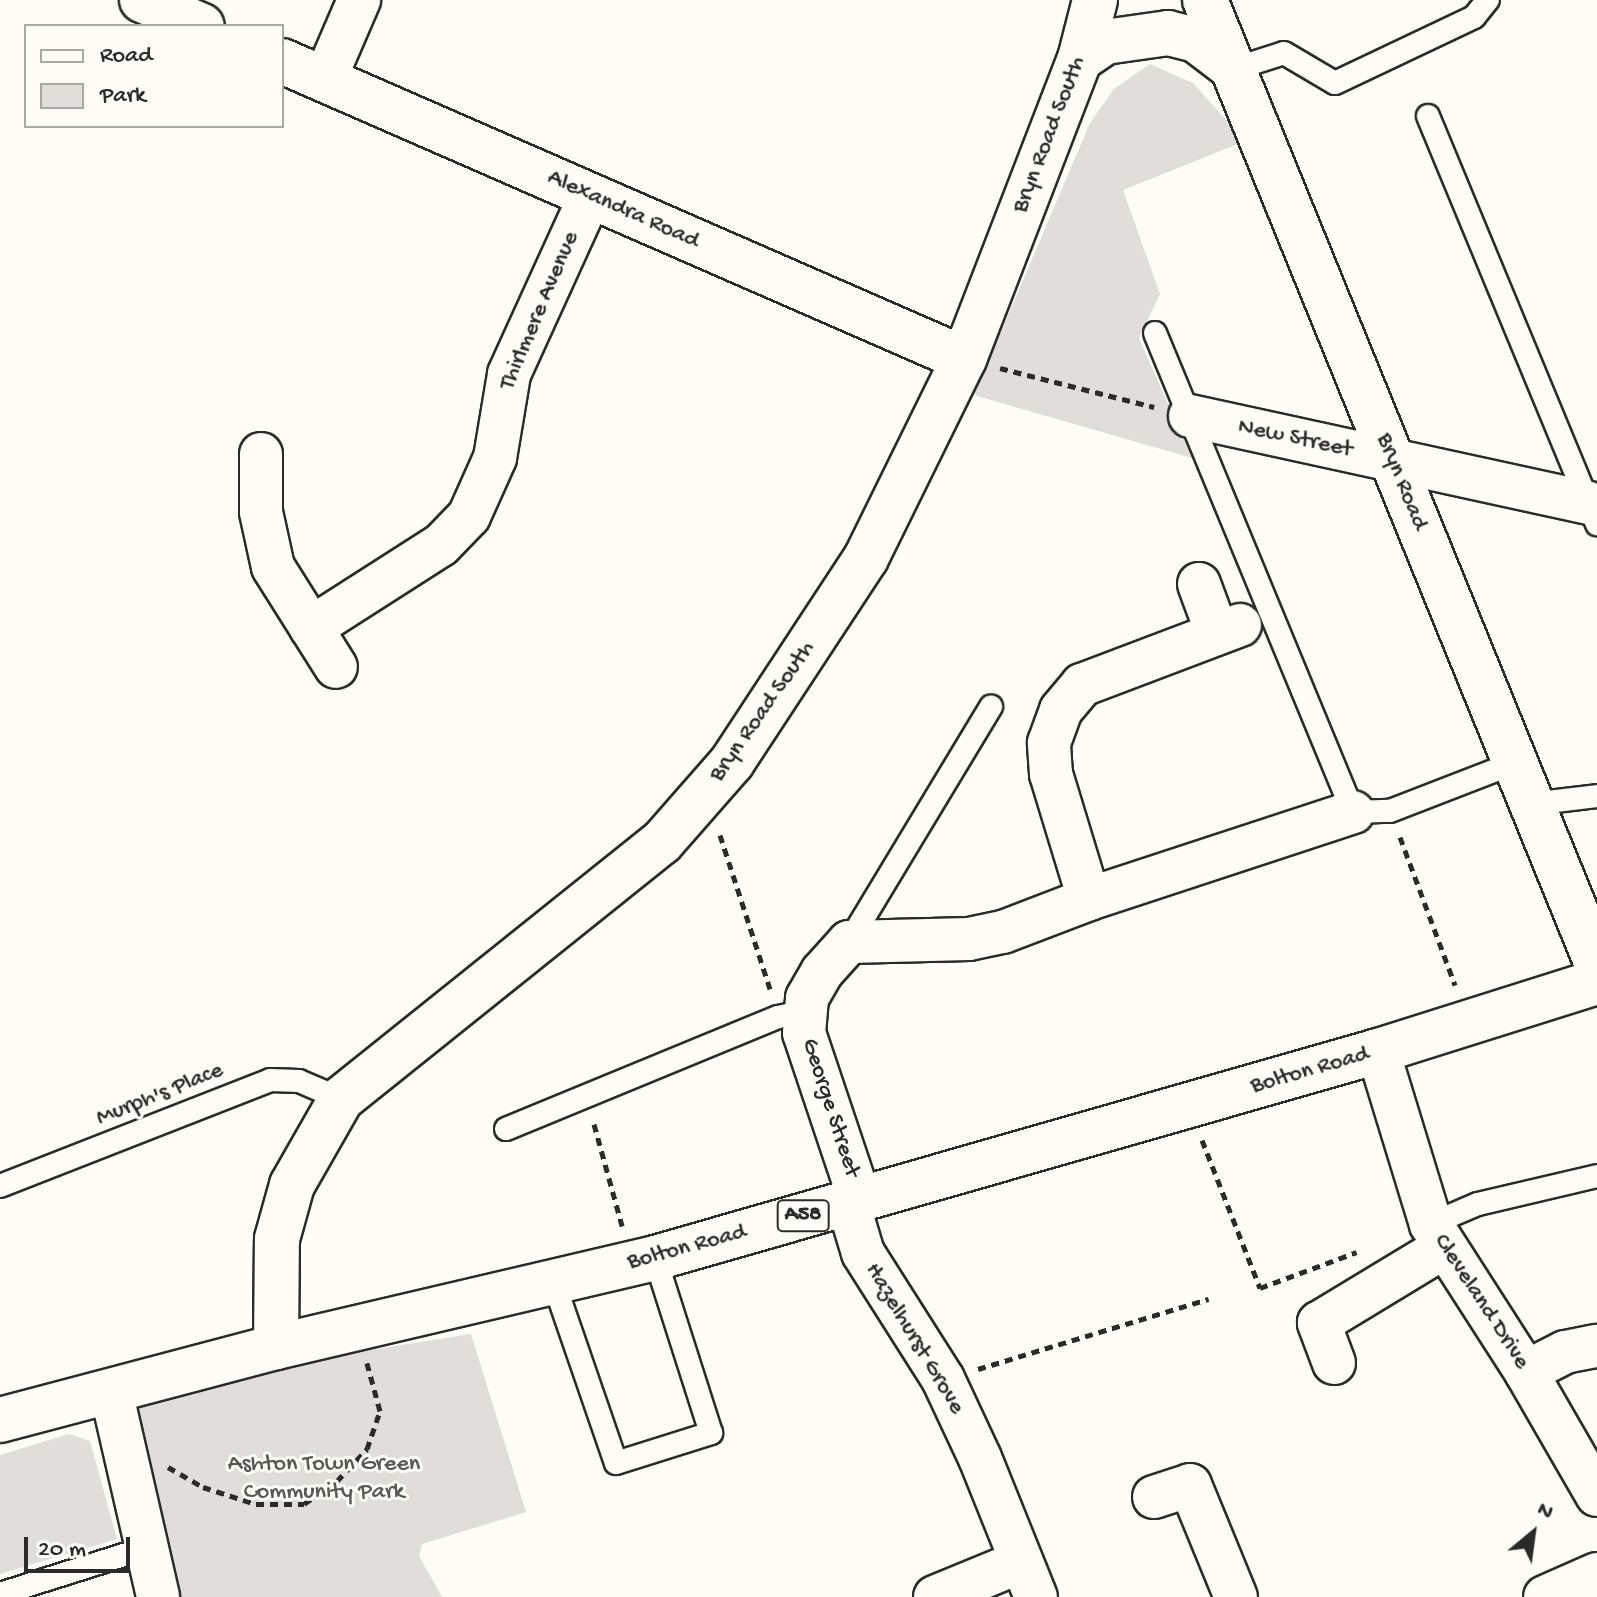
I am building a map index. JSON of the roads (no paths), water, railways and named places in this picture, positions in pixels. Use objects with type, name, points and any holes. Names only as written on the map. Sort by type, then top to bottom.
[{"type":"main road","points":[[142,0],[197,24]]},
{"type":"main road","name":"Bryn Road South","points":[[276,1347],[277,1239],[292,1185],[341,1099],[588,906],[662,842],[706,792],[779,695],[866,558],[964,359],[1080,59],[1095,0]]},
{"type":"main road","name":"Bryn Road","points":[[1205,0],[1597,964]]},
{"type":"main road","points":[[1080,59],[1105,42],[1168,33],[1196,40],[1234,69]]},
{"type":"main road","name":"Alexandra Road","points":[[284,62],[964,359]]},
{"type":"main road","name":"Bolton Road","points":[[0,1420],[276,1347],[644,1261],[1378,1051],[1597,982]]},
{"type":"street","points":[[325,79],[359,0]]},
{"type":"street","name":"Thirlmere Avenue","points":[[311,628],[441,545],[469,516],[495,458],[509,374],[590,196]]},
{"type":"street","name":"New Street","points":[[1190,416],[1392,461],[1593,514]]},
{"type":"street","points":[[261,454],[265,543],[273,567],[336,667]]},
{"type":"street","points":[[1089,899],[1051,774],[1049,743],[1061,710],[1082,685],[1228,629],[1199,584]]},
{"type":"street","points":[[849,942],[969,939],[1003,932],[1089,899],[1372,811]]},
{"type":"street","name":"George Street","points":[[849,942],[822,972],[792,1014],[804,1033],[854,1201]]},
{"type":"street","name":"Cleveland Drive","points":[[1378,1051],[1437,1236],[1526,1372],[1597,1495]]},
{"type":"street","name":"Hazelhurst Grove","points":[[854,1201],[863,1253],[943,1379],[1028,1579],[935,1597]]},
{"type":"street","points":[[1334,1363],[1313,1309],[1437,1236]]},
{"type":"street","points":[[1526,1372],[1565,1352],[1597,1346]]},
{"type":"street","points":[[111,1391],[158,1597]]},
{"type":"street","points":[[1154,1497],[1190,1485],[1236,1597]]},
{"type":"street","points":[[1545,1597],[1597,1574]]},
{"type":"lane","points":[[1234,69],[1284,53],[1335,83],[1474,17],[1488,0]]},
{"type":"lane","points":[[1428,116],[1593,514]]},
{"type":"lane","points":[[1155,333],[1190,416],[1372,811],[1514,763]]},
{"type":"lane","points":[[849,942],[991,707]]},
{"type":"lane","points":[[1531,804],[1597,796]]},
{"type":"lane","points":[[506,1129],[792,1014]]},
{"type":"lane","name":"Murph's Place","points":[[0,1186],[270,1080],[299,1081],[341,1099]]},
{"type":"lane","points":[[1437,1236],[1478,1204],[1597,1176]]},
{"type":"lane","points":[[554,1283],[616,1463],[711,1433],[644,1261]]},
{"type":"lane","points":[[0,1594],[146,1548]]},
{"type":"park label","name":"Ashton Town Green Community Park","points":[[324,1479]]}]
